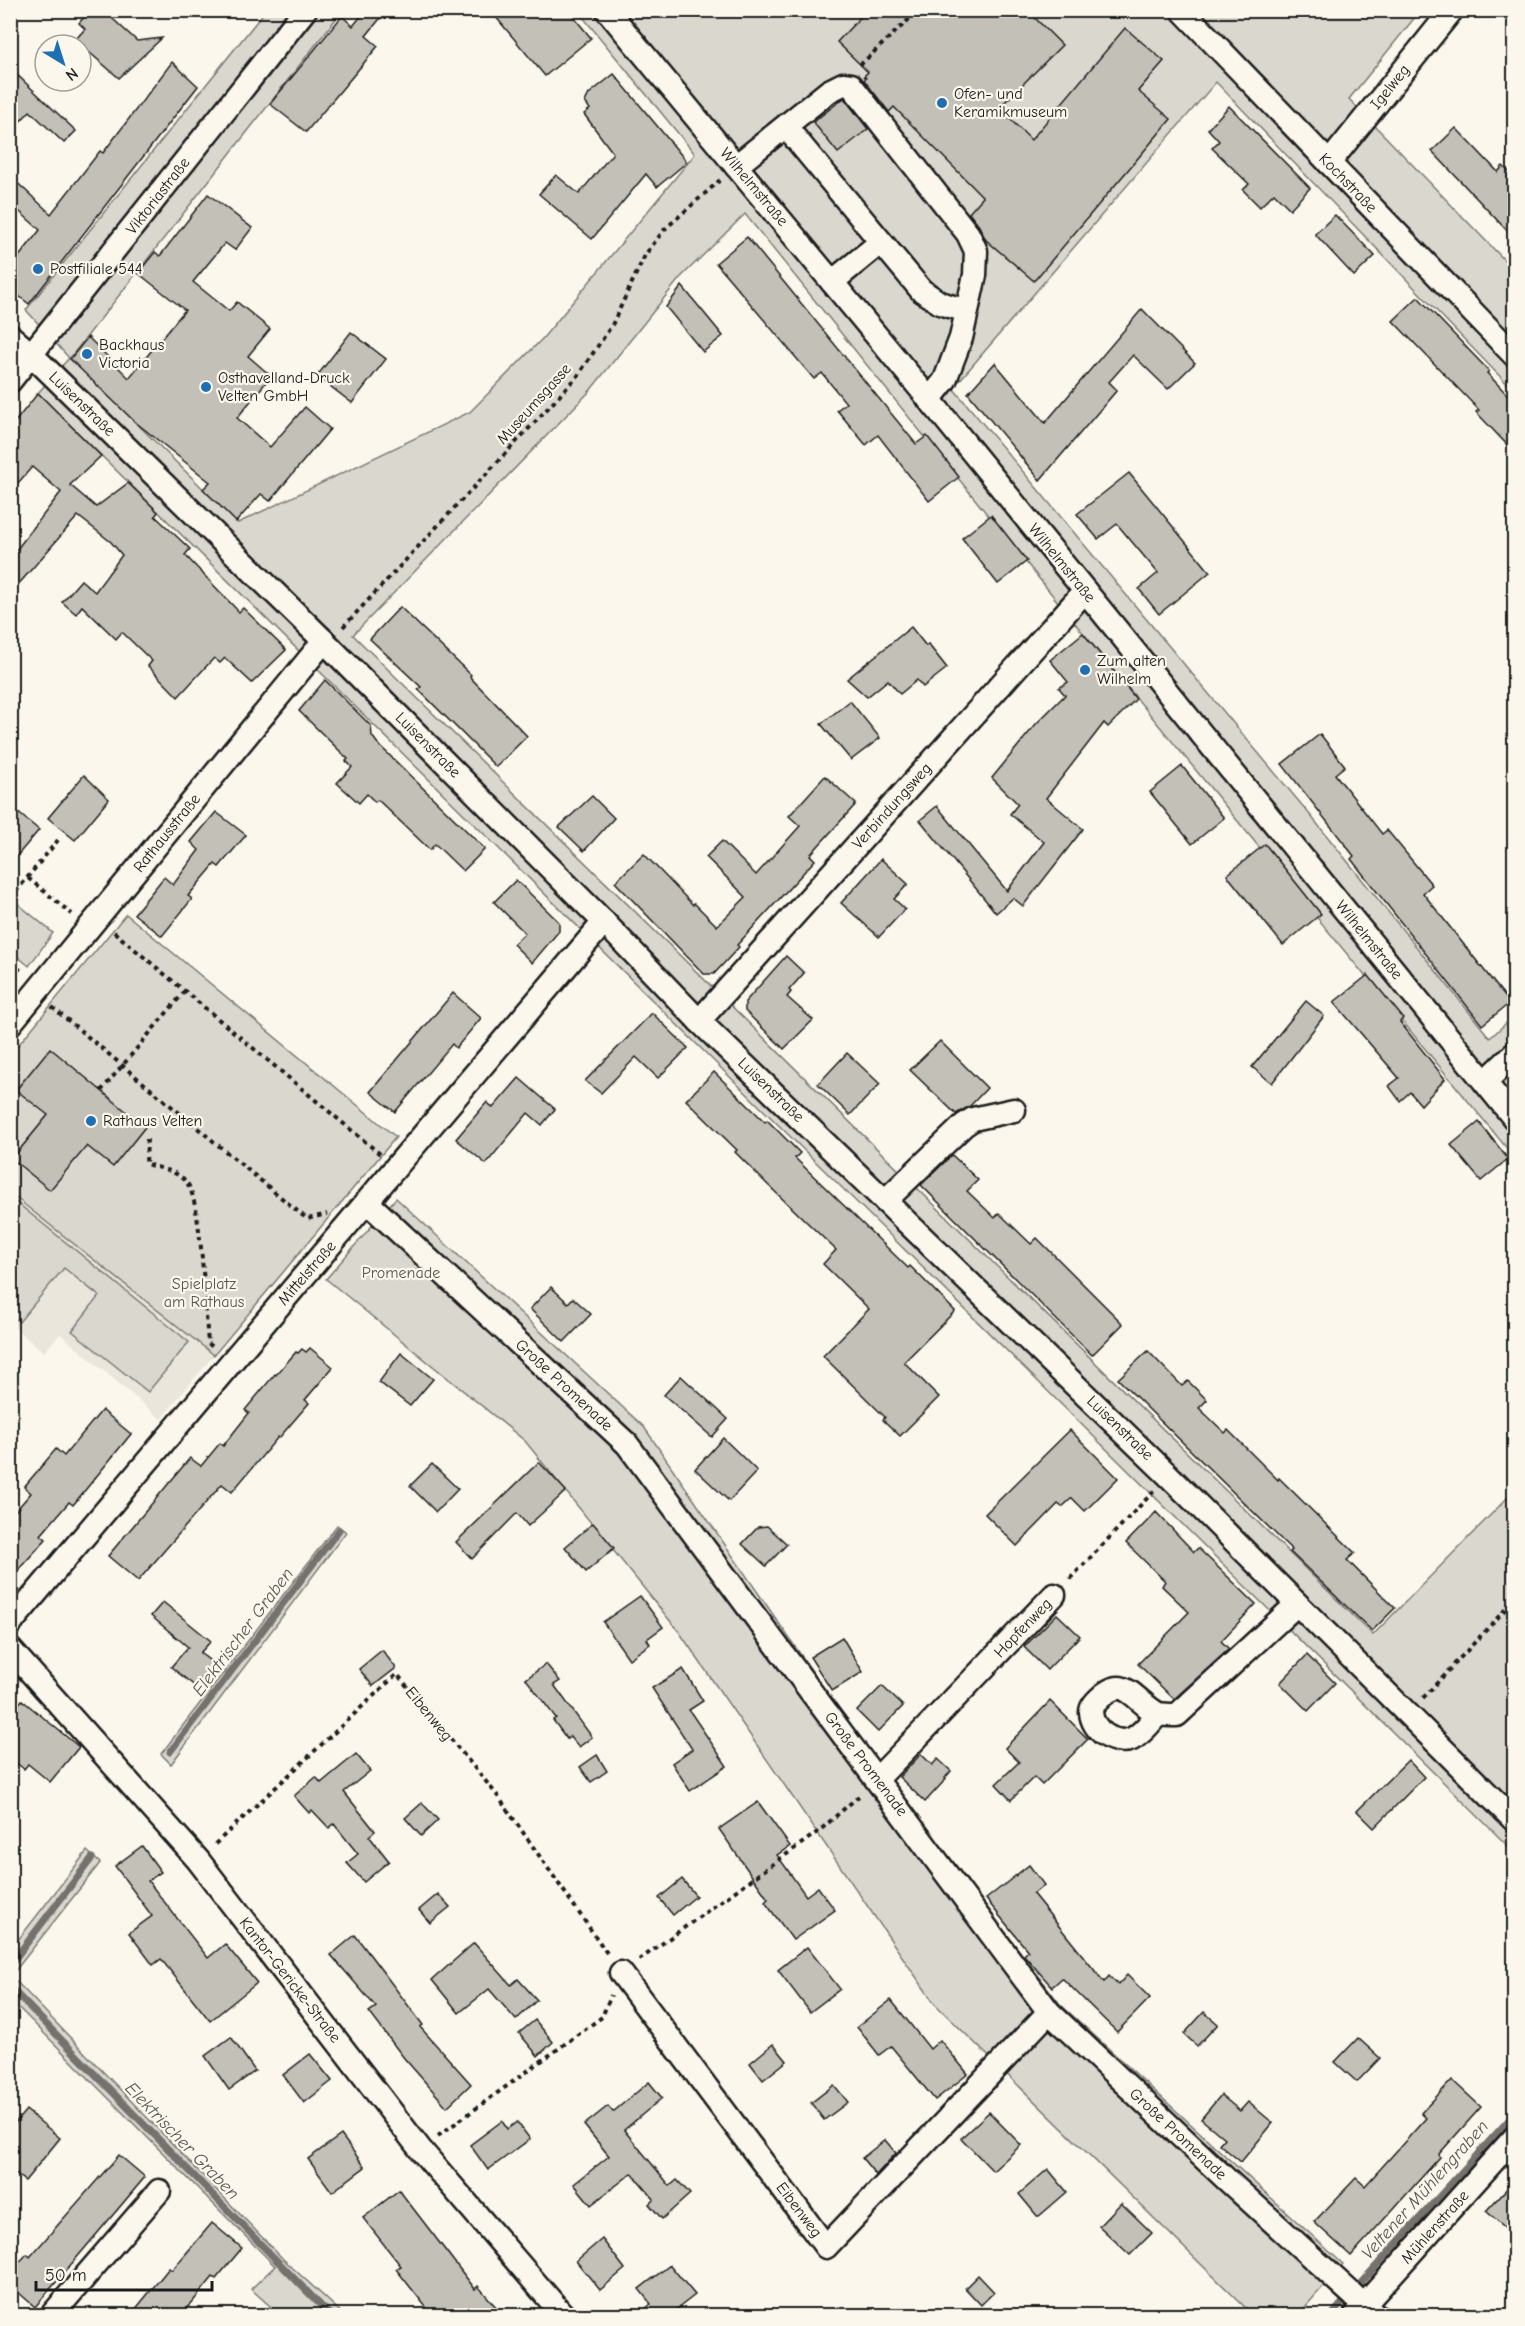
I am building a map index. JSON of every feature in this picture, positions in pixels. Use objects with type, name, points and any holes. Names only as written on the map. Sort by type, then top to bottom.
[{"type":"street","name":"Viktoriastraße","points":[[10,381],[305,10]]},
{"type":"street","name":"Wilhelmstraße","points":[[607,10],[929,400],[1515,1118]]},
{"type":"street","name":"Kochstraße","points":[[1182,10],[1329,163],[1511,346]]},
{"type":"street","name":"Igelweg","points":[[1329,163],[1452,10]]},
{"type":"street","points":[[736,166],[829,91],[843,84],[851,85],[968,234],[976,251],[975,275],[961,339],[945,380],[929,400]]},
{"type":"street","points":[[786,127],[921,290],[940,303],[967,311]]},
{"type":"street","points":[[832,282],[882,242]]},
{"type":"street","name":"Luisenstraße","points":[[10,336],[324,641],[604,922],[699,1021],[1169,1476],[1515,1820]]},
{"type":"street","name":"Verbindungsweg","points":[[699,1021],[1085,591]]},
{"type":"street","name":"Rathausstraße","points":[[10,1024],[324,641]]},
{"type":"street","name":"Mittelstraße","points":[[10,1624],[228,1362],[351,1221],[604,922]]},
{"type":"street","points":[[1485,1082],[1515,1054]]},
{"type":"street","points":[[885,1201],[964,1125],[973,1119],[1014,1110]]},
{"type":"street","name":"Große Promenade","points":[[367,1202],[627,1444],[1049,2012],[1365,2312]]},
{"type":"street","name":"Hopfenweg","points":[[877,1779],[1054,1595]]},
{"type":"street","points":[[1158,1714],[1177,1715],[1297,1604]]},
{"type":"street","name":"Kantor-Gericke-Straße","points":[[10,1649],[198,1860],[420,2149],[564,2316]]},
{"type":"street","name":"Eibenweg","points":[[621,1973],[826,2247],[1049,2012]]},
{"type":"street","name":"Mühlenstraße","points":[[1365,2312],[1515,2138]]},
{"type":"street","points":[[51,2316],[159,2191]]},
{"type":"path","points":[[832,10],[835,14],[838,10]]},
{"type":"path","name":"Museumsgasse","points":[[324,641],[349,623],[577,377],[612,325],[645,255],[664,230],[736,166]]},
{"type":"path","points":[[10,898],[58,840]]},
{"type":"path","points":[[28,878],[185,991],[396,1168]]},
{"type":"path","points":[[101,1091],[185,991]]},
{"type":"path","points":[[36,993],[307,1220],[336,1211],[351,1221]]},
{"type":"path","points":[[147,1139],[146,1164],[169,1171],[187,1182],[197,1209],[208,1343],[228,1362]]},
{"type":"path","name":"Hopfenweg","points":[[1054,1595],[1169,1476]]},
{"type":"path","points":[[1408,1714],[1515,1600]]},
{"type":"path","name":"Eibenweg","points":[[198,1860],[397,1674],[497,1795],[621,1973]]},
{"type":"path","points":[[420,2149],[602,2017],[621,1973],[819,1831],[877,1779]]},
{"type":"shaded area","points":[[10,1194],[214,1355],[161,1419],[60,1334],[44,1352],[11,1325]]},
{"type":"green space","points":[[265,11],[342,11],[70,358],[238,523],[470,412],[543,338],[695,154],[578,11],[1420,11],[1349,99],[1514,270],[1514,391],[1216,82],[953,388],[1306,810],[1490,1038],[1514,1016],[1514,1157],[1083,633],[745,214],[680,278],[589,392],[353,635],[1373,1635],[1514,1491],[1514,1852],[38,393],[69,358],[26,310]]},
{"type":"green space","points":[[11,898],[53,933],[29,966],[11,951]]},
{"type":"green space","name":"Spielplatz am Rathaus","points":[[126,914],[396,1137],[214,1355],[11,1194],[10,1055]]},
{"type":"green space","points":[[11,1198],[189,1342],[148,1392],[72,1331],[99,1296],[64,1268],[19,1322],[11,1315]]},
{"type":"green space","name":"Promenade","points":[[396,1198],[644,1427],[880,1770],[1060,2004],[1343,2264],[1298,2315],[1253,2315],[934,2003],[680,1633],[525,1441],[326,1279]]},
{"type":"green space","points":[[337,1525],[346,1532],[171,1764],[161,1754]]},
{"type":"green space","points":[[87,1851],[100,1863],[11,1976],[11,1949]]},
{"type":"green space","points":[[11,1976],[283,2259],[344,2315],[280,2315],[251,2289],[275,2266],[11,2000]]},
{"type":"building","points":[[90,10],[103,10],[137,41],[162,38],[119,78],[93,56],[93,33],[81,33],[85,29],[79,23]]},
{"type":"building","points":[[366,10],[387,10],[366,36],[378,46],[306,132],[270,104],[342,16],[353,26]]},
{"type":"building","points":[[490,10],[568,10],[591,38],[545,76]]},
{"type":"building","points":[[867,10],[1027,10],[1062,45],[999,108],[1031,140],[1125,28],[1164,61],[1138,91],[1171,119],[1034,281],[986,240],[969,213],[983,197],[894,107],[889,112],[864,80],[868,72],[837,42]]},
{"type":"building","points":[[172,62],[198,86],[29,304],[10,289],[10,268],[40,230],[10,203],[10,176],[51,214],[100,151],[103,153]]},
{"type":"building","points":[[10,68],[33,90],[33,93],[36,93],[76,131],[64,143],[30,111],[10,132]]},
{"type":"building","points":[[614,74],[687,162],[657,187],[646,174],[592,239],[539,194],[556,175],[579,194],[613,153],[584,114],[590,109],[585,102],[589,94]]},
{"type":"building","points":[[844,98],[868,129],[838,153],[813,122]]},
{"type":"building","points":[[1229,106],[1310,188],[1290,209],[1274,193],[1260,207],[1243,190],[1249,184],[1212,148],[1219,141],[1208,129]]},
{"type":"building","points":[[1456,128],[1498,172],[1503,166],[1515,178],[1515,239],[1432,151]]},
{"type":"building","points":[[208,194],[252,228],[235,250],[225,243],[193,282],[229,311],[237,302],[270,329],[248,356],[271,376],[237,418],[270,447],[305,407],[330,429],[270,501],[261,494],[236,522],[203,489],[210,482],[134,421],[70,359],[88,337],[129,378],[185,310],[138,273],[155,252],[160,256]]},
{"type":"building","points":[[1335,215],[1375,256],[1354,276],[1315,234]]},
{"type":"building","points":[[747,237],[916,444],[927,436],[959,477],[929,501],[878,435],[866,445],[837,410],[846,403],[822,373],[814,379],[716,263]]},
{"type":"building","points":[[682,286],[723,336],[703,352],[666,307]]},
{"type":"building","points":[[1418,297],[1489,371],[1487,373],[1515,403],[1515,453],[1476,412],[1479,410],[1393,321]]},
{"type":"building","points":[[1142,309],[1195,363],[1168,389],[1133,355],[1109,382],[1117,390],[1040,480],[968,393],[995,363],[1045,423]]},
{"type":"building","points":[[351,332],[386,359],[352,403],[317,376]]},
{"type":"building","points":[[38,393],[101,456],[70,485],[96,507],[128,483],[158,512],[155,516],[190,549],[185,555],[239,612],[243,608],[286,650],[252,683],[225,658],[220,663],[214,658],[178,697],[148,666],[152,661],[122,632],[116,639],[82,606],[76,614],[62,602],[81,580],[95,592],[122,555],[111,542],[78,516],[10,594],[10,558],[61,492],[32,467],[10,492],[10,428]]},
{"type":"building","points":[[1129,473],[1210,572],[1159,614],[1139,589],[1158,573],[1117,524],[1098,539],[1077,514]]},
{"type":"building","points":[[991,515],[1027,561],[998,584],[962,538]]},
{"type":"building","points":[[400,607],[471,675],[470,677],[527,736],[496,767],[418,689],[421,687],[370,639]]},
{"type":"building","points":[[911,627],[947,668],[923,687],[917,680],[900,694],[888,680],[867,697],[847,679]]},
{"type":"building","points":[[1083,633],[1136,699],[1108,727],[1104,723],[1046,798],[1083,829],[1023,906],[1013,898],[996,913],[920,820],[937,806],[1007,891],[1044,842],[1010,814],[1018,804],[992,778],[1036,724],[1065,695],[1059,688],[1068,682],[1050,660]]},
{"type":"building","points":[[325,680],[371,726],[372,736],[378,744],[485,849],[463,871],[435,844],[430,850],[378,800],[375,802],[367,794],[359,803],[337,783],[352,767],[346,761],[348,759],[299,711]]},
{"type":"building","points":[[850,701],[880,738],[851,760],[821,724]]},
{"type":"building","points":[[1320,734],[1345,766],[1335,774],[1382,834],[1387,830],[1432,885],[1423,893],[1510,1003],[1482,1025],[1351,859],[1354,856],[1282,764]]},
{"type":"building","points":[[1182,766],[1224,818],[1192,844],[1150,792]]},
{"type":"building","points":[[84,775],[109,799],[75,840],[48,818]]},
{"type":"building","points":[[825,776],[856,804],[810,855],[815,860],[737,945],[739,947],[714,974],[704,974],[615,882],[644,854],[693,905],[694,903],[717,926],[746,897],[706,857],[722,841],[756,875],[800,826],[789,816]]},
{"type":"building","points":[[592,796],[614,818],[584,851],[559,827]]},
{"type":"building","points":[[10,806],[39,830],[10,864]]},
{"type":"building","points":[[216,812],[246,835],[219,867],[215,864],[188,896],[192,899],[162,936],[134,914],[164,877],[173,885],[199,850],[191,842]]},
{"type":"building","points":[[1265,844],[1321,914],[1283,945],[1227,875]]},
{"type":"building","points":[[881,859],[908,884],[894,899],[905,909],[879,937],[841,903]]},
{"type":"building","points":[[516,880],[559,922],[559,931],[532,963],[513,944],[525,933],[494,902]]},
{"type":"building","points":[[786,956],[804,973],[789,990],[791,992],[787,997],[813,1020],[784,1049],[745,1011],[745,1002]]},
{"type":"building","points":[[1368,975],[1403,1018],[1400,1022],[1445,1079],[1421,1105],[1410,1092],[1400,1101],[1389,1086],[1399,1078],[1334,1002]]},
{"type":"building","points":[[453,993],[481,1018],[456,1048],[452,1044],[395,1112],[370,1092]]},
{"type":"building","points":[[1306,1001],[1324,1016],[1272,1083],[1252,1067]]},
{"type":"building","points":[[652,1013],[688,1048],[658,1078],[636,1057],[601,1093],[585,1081]]},
{"type":"building","points":[[940,1041],[987,1088],[970,1106],[956,1114],[910,1070]]},
{"type":"building","name":"Rathaus Velten","points":[[50,1048],[145,1127],[113,1167],[87,1146],[50,1190],[12,1159],[48,1115],[16,1090]]},
{"type":"building","points":[[847,1053],[880,1084],[850,1115],[818,1084]]},
{"type":"building","points":[[714,1072],[800,1153],[795,1158],[955,1311],[904,1362],[939,1397],[900,1436],[883,1420],[885,1417],[823,1356],[869,1309],[823,1264],[836,1250],[735,1152],[737,1150],[686,1100]]},
{"type":"building","points":[[519,1078],[555,1109],[542,1125],[528,1113],[486,1164],[456,1139],[487,1102],[493,1108]]},
{"type":"building","points":[[1479,1122],[1508,1159],[1481,1181],[1451,1145]]},
{"type":"building","points":[[952,1155],[978,1180],[967,1191],[995,1218],[999,1213],[1031,1244],[1037,1238],[1123,1324],[1092,1355],[921,1185]]},
{"type":"building","points":[[551,1287],[568,1303],[573,1298],[591,1314],[564,1342],[530,1309]]},
{"type":"building","points":[[310,1348],[333,1367],[305,1400],[309,1403],[232,1492],[222,1484],[138,1581],[108,1556],[190,1458],[201,1466],[220,1443],[223,1446],[249,1413],[245,1410],[275,1374],[296,1352],[302,1349],[306,1352]]},
{"type":"building","points":[[1148,1351],[1182,1386],[1188,1381],[1207,1400],[1199,1408],[1225,1433],[1228,1430],[1355,1553],[1347,1560],[1395,1608],[1372,1631],[1118,1379]]},
{"type":"building","points":[[401,1353],[433,1379],[410,1406],[379,1382]]},
{"type":"building","points":[[681,1376],[728,1419],[712,1437],[664,1395]]},
{"type":"building","points":[[102,1410],[131,1434],[73,1505],[69,1502],[41,1535],[46,1539],[10,1579],[10,1517],[31,1493],[24,1487],[56,1449],[64,1456]]},
{"type":"building","points":[[1070,1430],[1118,1478],[1085,1511],[1072,1498],[1062,1507],[1058,1504],[1017,1546],[985,1514]]},
{"type":"building","points":[[723,1438],[757,1471],[729,1501],[695,1469]]},
{"type":"building","points":[[539,1462],[566,1491],[528,1526],[517,1513],[472,1559],[456,1542]]},
{"type":"building","points":[[432,1464],[458,1489],[436,1512],[410,1486]]},
{"type":"building","points":[[1156,1512],[1194,1552],[1198,1548],[1256,1604],[1221,1641],[1229,1649],[1174,1699],[1138,1664],[1189,1612],[1162,1586],[1165,1581],[1126,1543]]},
{"type":"building","points":[[593,1523],[614,1548],[586,1572],[565,1547]]},
{"type":"building","points":[[767,1526],[787,1544],[766,1566],[742,1544],[758,1527]]},
{"type":"building","points":[[640,1596],[663,1627],[647,1639],[650,1644],[629,1659],[603,1622]]},
{"type":"building","points":[[163,1602],[211,1641],[200,1653],[214,1664],[196,1687],[171,1667],[188,1647],[151,1616]]},
{"type":"building","points":[[1057,1614],[1080,1636],[1047,1670],[1024,1647]]},
{"type":"building","points":[[842,1637],[863,1672],[832,1691],[810,1657]]},
{"type":"building","points":[[382,1650],[396,1668],[373,1686],[359,1669]]},
{"type":"building","points":[[1307,1655],[1335,1683],[1308,1711],[1280,1683]]},
{"type":"building","points":[[546,1664],[560,1681],[554,1685],[592,1737],[579,1747],[570,1736],[567,1739],[553,1720],[556,1718],[526,1679]]},
{"type":"building","points":[[683,1669],[703,1701],[689,1710],[727,1766],[690,1791],[672,1763],[692,1749],[652,1688]]},
{"type":"building","points":[[882,1686],[903,1706],[878,1732],[857,1711]]},
{"type":"building","points":[[22,1700],[79,1747],[50,1782],[28,1764],[24,1769],[10,1758],[10,1714]]},
{"type":"building","points":[[1050,1701],[1088,1739],[1042,1785],[1034,1777],[1011,1800],[996,1784],[1019,1762],[1005,1748]]},
{"type":"building","points":[[356,1754],[370,1771],[344,1792],[375,1831],[369,1836],[389,1861],[364,1882],[347,1863],[358,1854],[334,1824],[329,1828],[312,1810],[309,1813],[294,1796],[316,1777],[321,1783]]},
{"type":"building","points":[[921,1754],[932,1765],[938,1759],[951,1771],[925,1802],[899,1777]]},
{"type":"building","points":[[597,1755],[607,1771],[591,1782],[580,1767]]},
{"type":"building","points":[[1408,1760],[1424,1777],[1374,1828],[1357,1811]]},
{"type":"building","points":[[758,1802],[790,1846],[777,1855],[806,1896],[818,1887],[835,1910],[793,1940],[765,1902],[768,1899],[719,1829]]},
{"type":"building","points":[[422,1803],[438,1820],[421,1836],[405,1818]]},
{"type":"building","points":[[142,1846],[161,1872],[148,1881],[208,1958],[225,1944],[257,1983],[210,2021],[161,1959],[153,1965],[129,1933],[152,1916],[115,1866]]},
{"type":"building","points":[[1029,1865],[1044,1885],[1033,1894],[1104,1982],[1109,1976],[1118,1985],[1127,1975],[1150,1998],[1117,2032],[1062,1978],[1052,1987],[1024,1955],[1028,1951],[986,1899]]},
{"type":"building","points":[[682,1879],[696,1896],[673,1915],[659,1898]]},
{"type":"building","points":[[438,1894],[450,1907],[430,1923],[419,1910]]},
{"type":"building","points":[[355,1935],[423,2025],[420,2027],[471,2084],[447,2107],[404,2058],[369,2012],[376,2007],[331,1955]]},
{"type":"building","points":[[474,1943],[511,1985],[518,1979],[537,2000],[516,2020],[489,1989],[459,2013],[432,1980]]},
{"type":"building","points":[[807,1947],[840,1989],[810,2012],[778,1970]]},
{"type":"building","points":[[891,2000],[930,2049],[940,2040],[968,2074],[935,2100],[891,2046],[879,2055],[857,2027]]},
{"type":"building","points":[[1204,2012],[1218,2024],[1197,2046],[1184,2034]]},
{"type":"building","points":[[535,2020],[553,2042],[538,2056],[519,2033]]},
{"type":"building","points":[[231,2037],[255,2071],[229,2090],[205,2056]]},
{"type":"building","points":[[1358,2038],[1380,2058],[1357,2082],[1335,2062]]},
{"type":"building","points":[[773,2044],[787,2061],[763,2080],[750,2063]]},
{"type":"building","points":[[310,2054],[332,2081],[304,2103],[283,2075]]},
{"type":"building","points":[[1452,2080],[1481,2107],[1439,2154],[1440,2157],[1351,2256],[1314,2222],[1356,2178],[1365,2186],[1426,2118],[1421,2113]]},
{"type":"building","points":[[649,2082],[662,2098],[624,2130],[670,2186],[677,2180],[690,2194],[662,2219],[649,2204],[654,2199],[632,2173],[591,2205],[574,2184],[609,2156],[584,2125],[608,2106],[613,2112]]},
{"type":"building","points":[[834,2085],[848,2102],[824,2120],[811,2103]]},
{"type":"building","points":[[1221,2095],[1240,2111],[1248,2102],[1273,2123],[1241,2162],[1219,2144],[1224,2138],[1201,2119]]},
{"type":"building","points":[[26,2110],[60,2138],[25,2181],[10,2170],[10,2129]]},
{"type":"building","points":[[989,2112],[1021,2145],[993,2171],[961,2138]]},
{"type":"building","points":[[502,2121],[507,2129],[517,2122],[530,2139],[488,2170],[470,2145]]},
{"type":"building","points":[[341,2135],[365,2167],[332,2192],[308,2159]]},
{"type":"building","points":[[885,2140],[896,2153],[876,2175],[862,2158]]},
{"type":"building","points":[[119,2155],[145,2177],[35,2307],[10,2285],[10,2272],[27,2254],[30,2257]]},
{"type":"building","points":[[1048,2169],[1067,2192],[1038,2217],[1019,2194]]},
{"type":"building","points":[[1515,2180],[1515,2236],[1486,2211]]},
{"type":"building","points":[[399,2190],[475,2289],[478,2286],[504,2316],[433,2316],[396,2269],[401,2266],[363,2218]]},
{"type":"building","points":[[1121,2203],[1152,2233],[1130,2255],[1099,2226]]},
{"type":"building","points":[[212,2223],[242,2248],[216,2279],[213,2277],[181,2316],[130,2316],[169,2268],[172,2270]]},
{"type":"building","points":[[602,2239],[625,2269],[600,2290],[576,2261]]},
{"type":"building","points":[[670,2265],[695,2295],[668,2316],[637,2316],[651,2304],[639,2289]]},
{"type":"building","points":[[978,2275],[994,2292],[981,2305],[965,2288]]},
{"type":"waterway","name":"Elektrischer Graben","points":[[170,1752],[339,1530]]},
{"type":"waterway","name":"Elektrischer Graben","points":[[10,1965],[92,1858]]},
{"type":"waterway","name":"Elektrischer Graben","points":[[10,1987],[331,2316]]},
{"type":"waterway","name":"Veltener Mühlengraben","points":[[1357,2287],[1514,2114]]},
{"type":"waterway","name":"Veltener Mühlengraben","points":[[1331,2316],[1344,2301]]},
{"type":"place","name":"Ofen- und Keramikmuseum","points":[[942,103]]},
{"type":"place","name":"Postfiliale 544","points":[[38,269]]},
{"type":"place","name":"Backhaus Victoria","points":[[87,354]]},
{"type":"place","name":"Osthavelland-Druck Velten GmbH","points":[[206,387]]},
{"type":"place","name":"Zum alten Wilhelm","points":[[1085,670]]},
{"type":"place","name":"Rathaus Velten","points":[[91,1121]]}]
